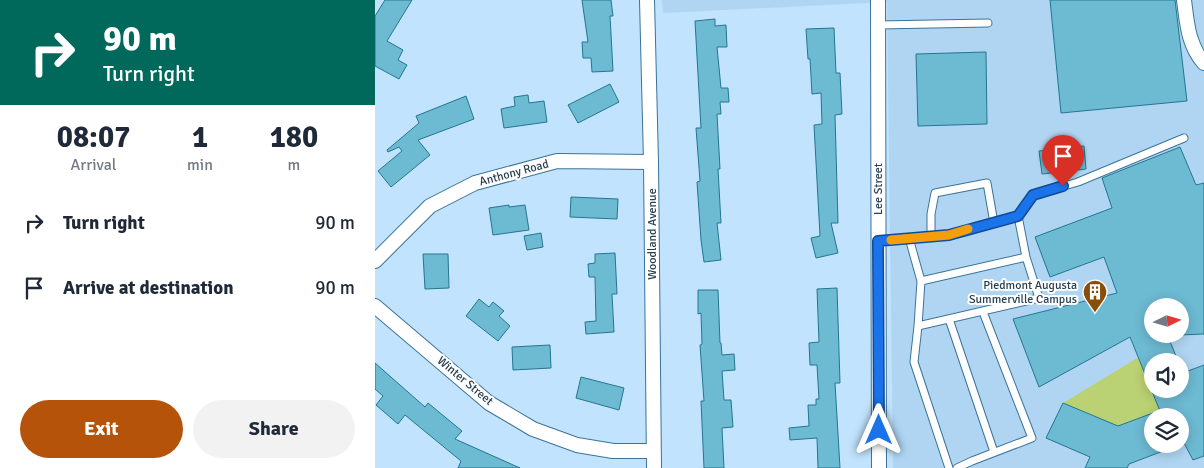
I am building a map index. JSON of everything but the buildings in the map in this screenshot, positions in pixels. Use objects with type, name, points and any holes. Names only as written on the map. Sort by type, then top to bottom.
[{"type":"street","name":"Woodland Avenue","points":[[647,0],[651,162],[654,468]]},
{"type":"street","name":"Lee Street","points":[[878,0],[879,468]]},
{"type":"street","points":[[1184,0],[1188,35],[1197,56],[1204,64]]},
{"type":"street","name":"Anthony Road","points":[[375,261],[429,206],[475,183],[557,161],[651,162]]},
{"type":"street","name":"Winter Street","points":[[375,306],[489,403],[533,429],[577,445],[613,451],[653,451]]},
{"type":"lane","points":[[878,26],[988,23]]},
{"type":"lane","points":[[878,241],[949,235],[1018,216],[1033,195],[1078,182],[1184,138]]},
{"type":"lane","points":[[931,236],[931,214],[935,193],[987,183],[994,223]]},
{"type":"lane","points":[[918,326],[1039,298],[1026,257],[1018,216]]},
{"type":"lane","points":[[909,238],[921,281],[914,362],[949,468]]},
{"type":"lane","points":[[921,281],[1026,257]]},
{"type":"lane","points":[[957,468],[973,464],[994,452],[1032,438],[983,312]]},
{"type":"lane","points":[[949,319],[994,452]]},
{"type":"shaded area","points":[[662,0],[1204,0],[1204,468],[893,468],[887,2],[663,13]]},
{"type":"green space","points":[[1139,357],[1144,370],[1144,398],[1155,398],[1159,408],[1144,408],[1144,416],[1118,426],[1063,403]]},
{"type":"slow traffic","points":[[891,240],[949,235],[968,229]]},
{"type":"place","name":"Piedmont Augusta Summerville Campus","points":[[1095,313]]},
{"type":"route","points":[[879,430],[878,241],[949,235],[1018,216],[1033,195],[1063,186]]}]
